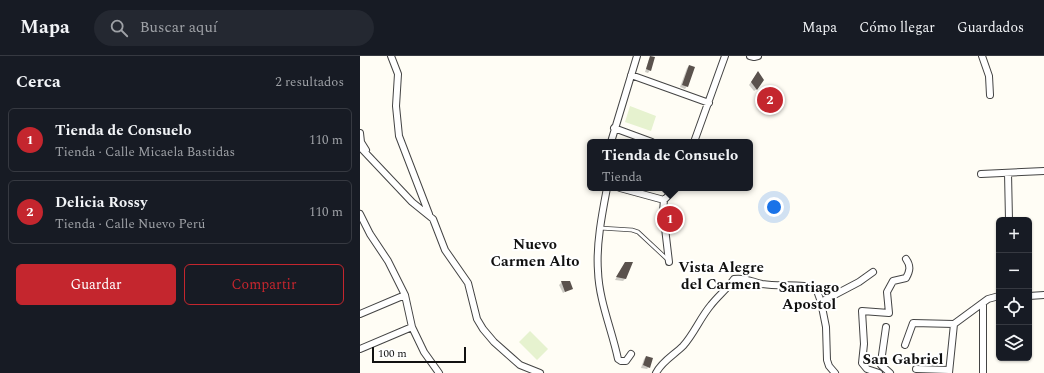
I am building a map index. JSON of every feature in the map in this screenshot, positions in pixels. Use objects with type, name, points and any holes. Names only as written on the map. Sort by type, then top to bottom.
[{"type":"street","points":[[391,56],[398,74],[396,106],[400,136],[429,214]]},
{"type":"street","points":[[612,139],[638,56]]},
{"type":"street","points":[[695,139],[726,56]]},
{"type":"street","points":[[750,56],[758,56]]},
{"type":"street","points":[[982,56],[988,76],[990,95]]},
{"type":"street","points":[[631,75],[708,102]]},
{"type":"street","points":[[614,128],[644,139]]},
{"type":"street","points":[[360,133],[361,142],[371,156],[370,158]]},
{"type":"street","points":[[360,147],[412,202],[429,214],[433,219],[444,250],[468,283],[477,319],[483,329],[494,342],[520,365],[540,373]]},
{"type":"street","points":[[981,174],[1044,171]]},
{"type":"street","points":[[1008,173],[1009,217]]},
{"type":"street","points":[[606,191],[600,228],[598,271],[601,292],[618,359],[621,361],[626,361],[631,354]]},
{"type":"street","points":[[631,191],[664,200]]},
{"type":"street","points":[[669,262],[663,221],[664,200],[673,191]]},
{"type":"street","points":[[360,214],[405,295],[412,327],[424,352],[439,373]]},
{"type":"street","points":[[879,373],[865,368],[862,361],[864,344],[862,311],[889,313],[887,292],[893,281],[906,278],[910,271],[909,264],[906,259]]},
{"type":"street","points":[[821,302],[859,282],[873,272]]},
{"type":"street","points":[[656,373],[666,360],[673,356],[693,334],[696,326],[711,304],[726,291],[734,279],[741,278],[762,284],[789,284],[814,287],[818,290],[826,328],[827,360],[829,366],[835,373]]},
{"type":"street","points":[[360,314],[405,295]]},
{"type":"street","points":[[1032,296],[1044,295]]},
{"type":"street","points":[[905,345],[913,323],[954,324],[983,303],[996,296]]},
{"type":"street","points":[[983,303],[983,373]]},
{"type":"street","points":[[916,369],[949,371],[954,324]]},
{"type":"street","points":[[360,349],[412,327]]},
{"type":"street","points":[[886,327],[881,362],[890,373]]},
{"type":"lane","points":[[600,228],[632,230],[638,232],[669,262]]},
{"type":"green space","points":[[630,106],[656,116],[651,131],[625,122]]},
{"type":"green space","points":[[530,331],[548,349],[537,360],[519,342]]},
{"type":"building","points":[[650,56],[655,57],[651,71],[646,69]]},
{"type":"building","points":[[689,65],[695,67],[688,87],[682,85]]},
{"type":"building","points":[[758,71],[764,80],[757,90],[751,82]]},
{"type":"building","points":[[625,262],[633,262],[626,279],[616,277]]},
{"type":"building","points":[[561,281],[570,281],[573,289],[565,292]]},
{"type":"building","points":[[646,356],[653,358],[650,368],[643,365]]},
{"type":"place","name":"Delicia Rossy","points":[[770,100]]},
{"type":"place","name":"Tienda de Consuelo","points":[[670,219]]},
{"type":"district","name":"Nuevo Carmen Alto","points":[[535,252]]},
{"type":"district","name":"Vista Alegre del Carmen","points":[[721,276]]},
{"type":"district","name":"Santiago Apostol","points":[[809,296]]},
{"type":"district","name":"San Gabriel","points":[[903,359]]}]
